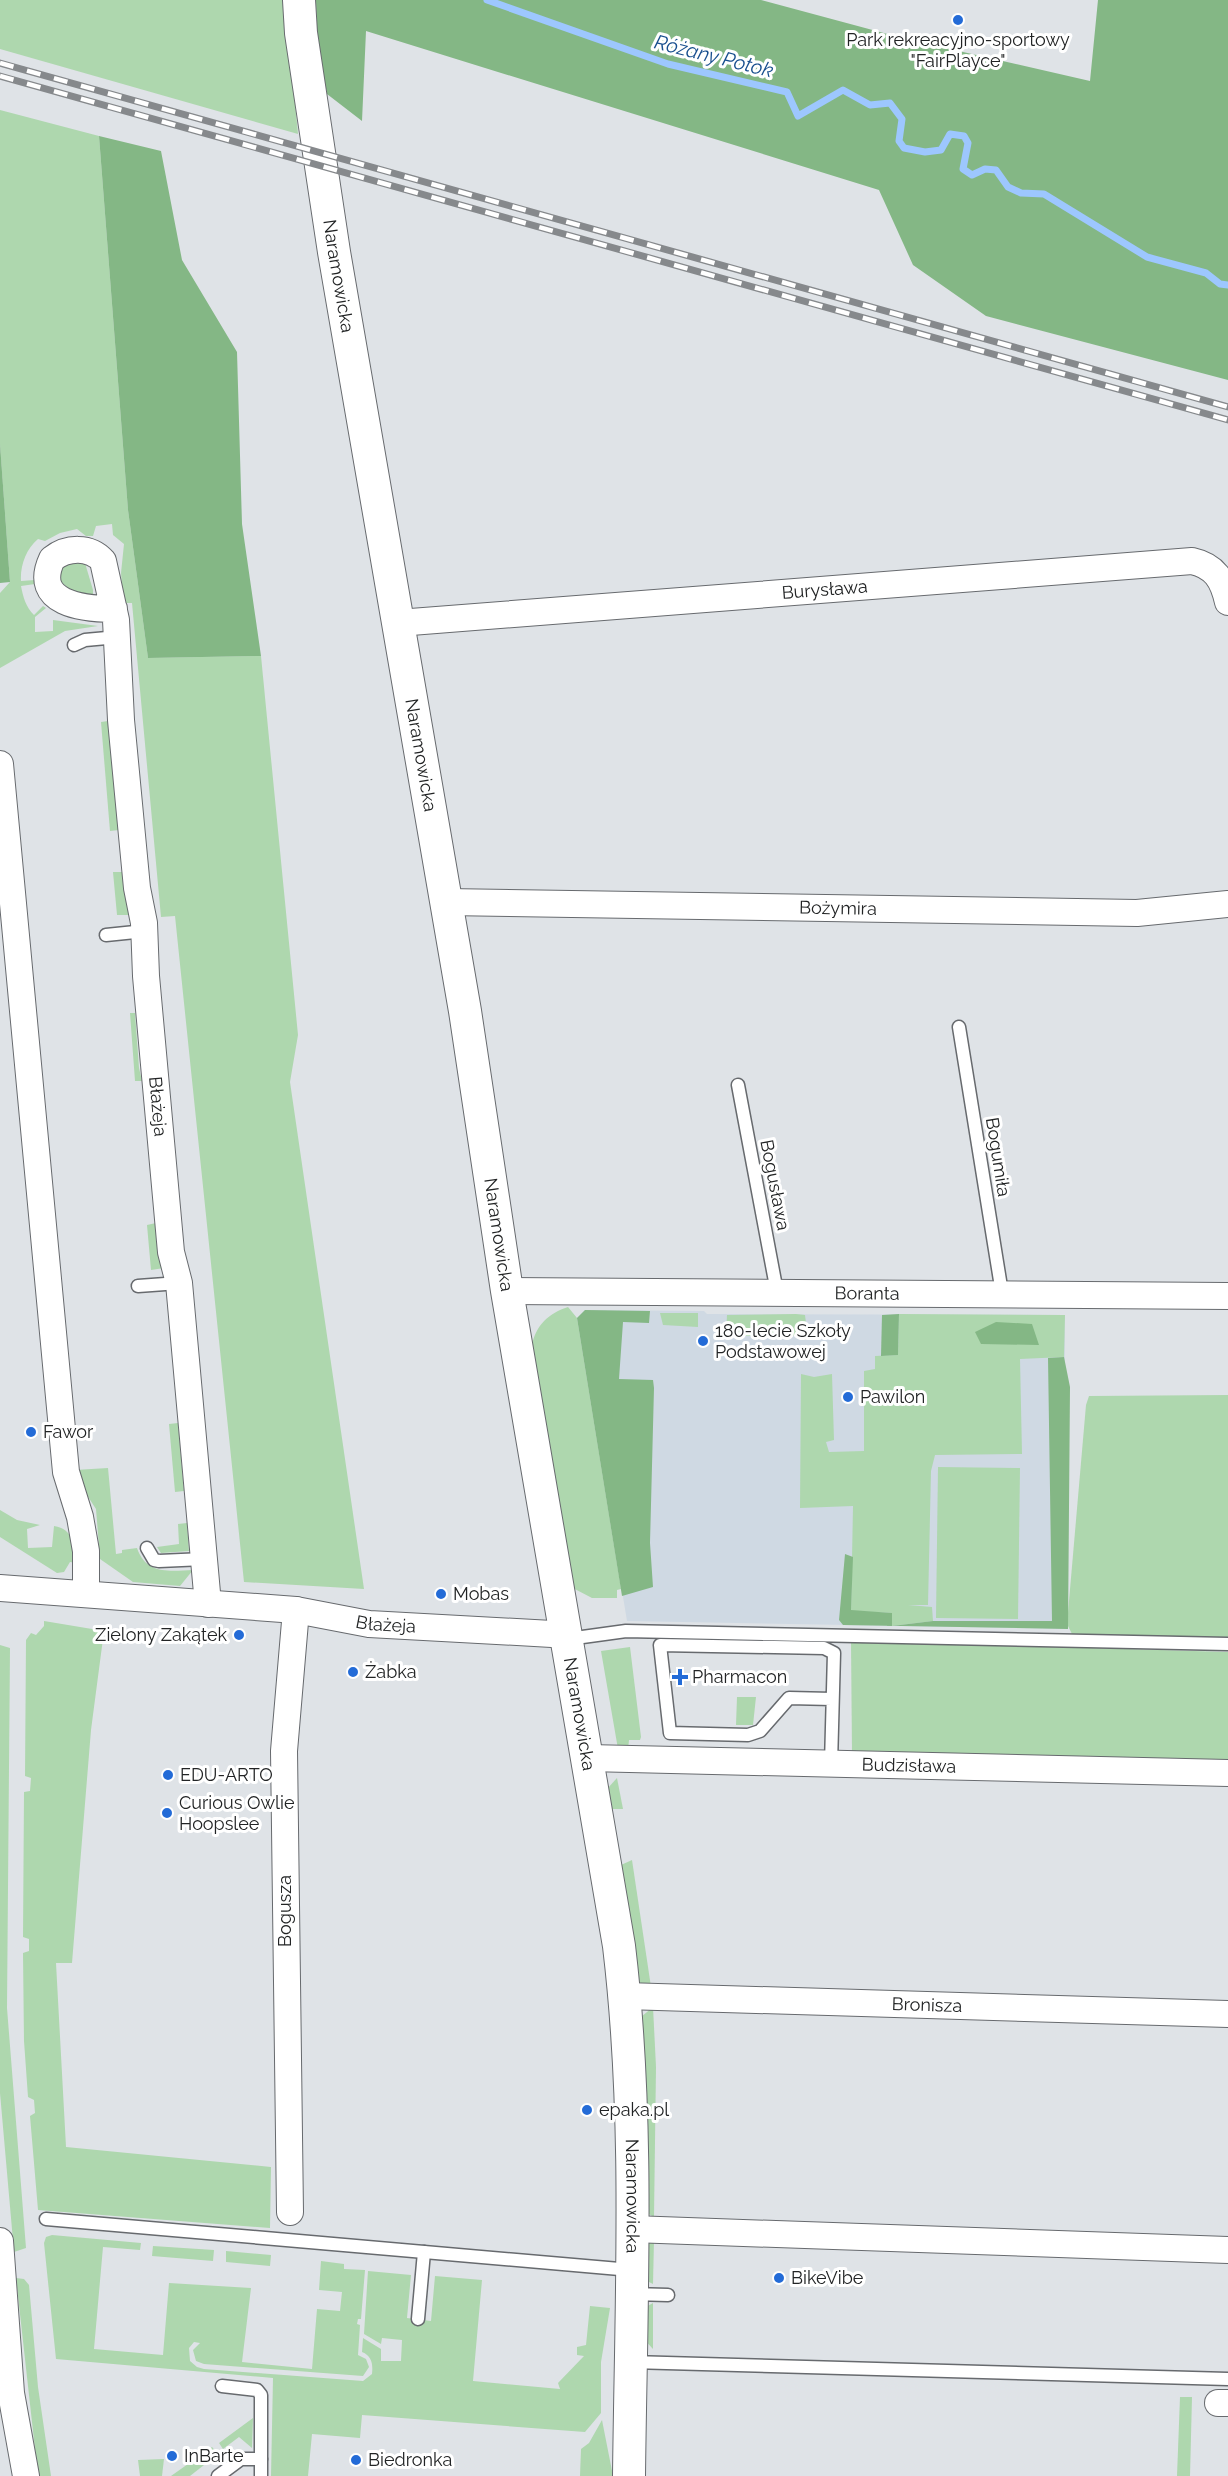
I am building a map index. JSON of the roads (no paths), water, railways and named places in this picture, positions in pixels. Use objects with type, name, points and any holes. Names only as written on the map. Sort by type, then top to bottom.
[{"type":"street","name":"Naramowicka","points":[[299,0],[301,33],[322,180],[446,902],[507,1291],[588,1758],[625,1996],[632,2121],[629,2476]]},
{"type":"street","name":"Burysława","points":[[398,623],[1192,561],[1205,564],[1213,569],[1224,585],[1228,602]]},
{"type":"street","name":"Błażeja","points":[[114,609],[118,637],[121,720],[137,888],[145,931],[146,976],[171,1251],[179,1283],[208,1604]]},
{"type":"street","points":[[0,764],[66,1472],[80,1517],[86,1551],[86,1594]]},
{"type":"street","name":"Bożymira","points":[[446,902],[1137,913],[1228,903]]},
{"type":"street","name":"Boranta","points":[[507,1291],[1228,1296]]},
{"type":"street","name":"Błażeja","points":[[0,1588],[296,1610],[356,1622],[391,1626],[567,1635]]},
{"type":"street","name":"Bogusza","points":[[290,2212],[284,1750],[296,1610]]},
{"type":"street","name":"Budzisława","points":[[588,1758],[1228,1773]]},
{"type":"street","name":"Bronisza","points":[[625,1996],[1228,2014]]},
{"type":"street","points":[[632,2229],[1228,2250]]},
{"type":"street","points":[[0,2241],[11,2393],[26,2476]]},
{"type":"street","points":[[7,2476],[11,2393]]},
{"type":"lane","points":[[74,645],[85,640],[118,637]]},
{"type":"lane","points":[[106,934],[145,931]]},
{"type":"lane","name":"Bogumiła","points":[[959,1027],[1002,1293]]},
{"type":"lane","name":"Bogusława","points":[[738,1085],[777,1292]]},
{"type":"lane","points":[[138,1286],[179,1283]]},
{"type":"lane","points":[[147,1548],[154,1560],[159,1561],[204,1559]]},
{"type":"lane","points":[[567,1635],[626,1631],[1228,1644]]},
{"type":"lane","points":[[831,1764],[834,1653],[824,1648],[660,1646],[670,1732],[748,1735],[760,1731],[789,1698],[832,1699]]},
{"type":"lane","points":[[46,2219],[424,2252],[631,2282],[668,2295]]},
{"type":"lane","points":[[418,2319],[424,2252]]},
{"type":"lane","points":[[630,2362],[1228,2379]]},
{"type":"lane","points":[[222,2385],[257,2390],[261,2395],[261,2476]]},
{"type":"lane","points":[[218,2476],[241,2458],[261,2459]]},
{"type":"waterway","name":"Różany Potok","points":[[487,0],[668,64],[787,92],[798,116],[843,90],[870,105],[890,103],[902,119],[899,141],[904,148],[925,152],[941,150],[950,134],[964,136],[968,143],[963,169],[972,175],[985,169],[996,170],[1008,187],[1021,193],[1044,194],[1147,257],[1206,273],[1220,284],[1228,285]]},
{"type":"railway","points":[[0,63],[1228,407]]},
{"type":"railway","points":[[0,76],[1228,420]]},
{"type":"place","name":"Park rekreacyjno-sportowy \"FairPlayce\"","points":[[958,20]]},
{"type":"place","name":"180-lecie Szkoły Podstawowej","points":[[703,1341]]},
{"type":"place","name":"Pawilon","points":[[848,1397]]},
{"type":"place","name":"Fawor","points":[[31,1432]]},
{"type":"place","name":"Mobas","points":[[441,1594]]},
{"type":"place","name":"Zielony Zakątek","points":[[239,1635]]},
{"type":"place","name":"Żabka","points":[[353,1672]]},
{"type":"place","name":"Pharmacon","points":[[680,1677]]},
{"type":"place","name":"EDU-ARTO","points":[[168,1775]]},
{"type":"place","name":"Curious Owlie Hoopslee","points":[[167,1813]]},
{"type":"place","name":"epaka.pl","points":[[587,2110]]},
{"type":"place","name":"BikeVibe","points":[[779,2278]]},
{"type":"place","name":"InBarte","points":[[172,2456]]},
{"type":"place","name":"Biedronka","points":[[356,2460]]}]
